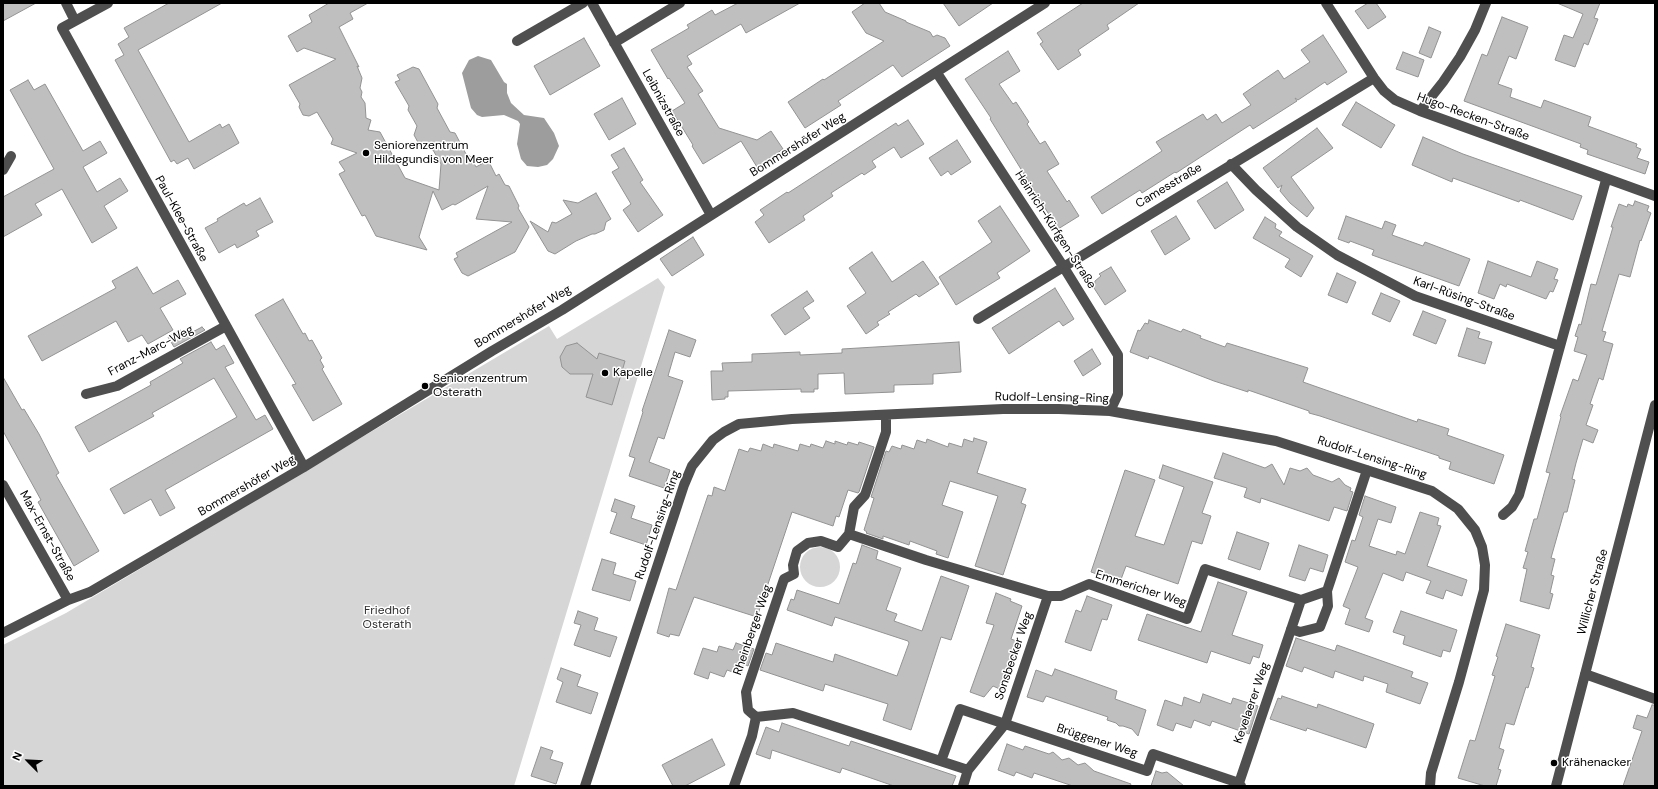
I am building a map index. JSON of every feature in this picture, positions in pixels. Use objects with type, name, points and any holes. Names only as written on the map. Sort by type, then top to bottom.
[{"type":"street","points":[[66,3],[75,21]]},
{"type":"street","name":"Paul-Klee-Straße","points":[[108,3],[62,28],[304,467]]},
{"type":"street","points":[[517,41],[583,3]]},
{"type":"street","name":"Leibnizstraße","points":[[592,3],[711,216]]},
{"type":"street","points":[[614,43],[680,3]]},
{"type":"street","name":"Bommershöfer Weg","points":[[3,633],[68,600],[90,592],[304,467],[492,351],[562,310],[1045,3]]},
{"type":"street","name":"Hugo-Recken-Straße","points":[[1326,3],[1374,78],[1384,91],[1395,100],[1420,111],[1606,180],[1655,196]]},
{"type":"street","points":[[1420,111],[1443,82],[1460,57],[1486,3]]},
{"type":"street","name":"Heinrich-Kürfgen-Straße","points":[[937,73],[1063,266],[1118,355],[1118,394],[1110,411]]},
{"type":"street","name":"Camesstraße","points":[[978,319],[1374,78]]},
{"type":"street","points":[[3,170],[11,156]]},
{"type":"street","name":"Karl-Rüsing-Straße","points":[[1231,164],[1256,190],[1297,227],[1337,256],[1415,296],[1560,346]]},
{"type":"street","points":[[1503,515],[1512,507],[1519,495],[1606,180]]},
{"type":"street","name":"Franz-Marc-Weg","points":[[86,394],[117,386],[226,326]]},
{"type":"street","name":"Willicher Straße","points":[[1556,786],[1655,405]]},
{"type":"street","name":"Rudolf-Lensing-Ring","points":[[585,786],[684,485],[692,466],[713,440],[739,424],[792,419],[1003,409],[1110,411],[1276,441],[1432,490],[1458,509],[1475,530],[1482,547],[1485,565],[1484,590],[1461,676],[1431,773],[1430,786]]},
{"type":"street","points":[[848,534],[854,506],[865,495],[886,432],[886,415]]},
{"type":"street","points":[[1291,629],[1300,632],[1320,626],[1328,606],[1327,591],[1368,470]]},
{"type":"street","name":"Max-Ernst-Straße","points":[[3,485],[68,600]]},
{"type":"street","name":"Emmericher Weg","points":[[848,534],[926,560],[1048,596],[1061,596],[1089,584],[1187,619],[1205,569],[1300,600]]},
{"type":"street","name":"Rheinberger Weg","points":[[756,717],[748,710],[746,692],[784,580],[794,574],[793,565],[797,551],[808,543],[821,542],[838,546],[848,534]]},
{"type":"street","points":[[1300,600],[1327,591]]},
{"type":"street","name":"Sonsbecker Weg","points":[[963,786],[968,770],[1004,724],[1048,596]]},
{"type":"street","name":"Kevelaerer Weg","points":[[1240,784],[1300,600]]},
{"type":"street","points":[[1585,674],[1655,699]]},
{"type":"street","points":[[941,761],[960,709],[1004,724]]},
{"type":"street","points":[[734,786],[752,736],[756,717],[793,713],[968,770]]},
{"type":"street","name":"Brüggener Weg","points":[[1004,724],[1147,772],[1153,754],[1240,784]]},
{"type":"green space","name":"Friedhof Osterath","points":[[658,278],[665,287],[514,786],[3,786],[3,645],[66,613],[549,326],[557,339]]},
{"type":"green space","points":[[820,547],[834,553],[840,567],[834,581],[820,587],[806,581],[800,567],[806,553]]},
{"type":"shaded area","points":[[478,56],[491,60],[504,82],[507,84],[507,93],[511,103],[524,115],[544,118],[554,133],[559,146],[553,159],[547,165],[538,167],[527,166],[521,159],[517,144],[520,124],[518,121],[504,115],[482,117],[477,115],[471,108],[462,73],[469,60]]},
{"type":"building","points":[[3,3],[36,3],[3,21]]},
{"type":"building","points":[[169,3],[222,3],[138,50],[189,142],[220,124],[222,128],[229,124],[239,143],[194,169],[188,158],[177,164],[174,160],[171,162],[115,60],[124,55],[118,44],[129,37],[124,28]]},
{"type":"building","name":"Seniorenzentrum Hildegundis von Meer","points":[[329,3],[368,3],[350,13],[353,19],[339,27],[359,67],[357,66],[362,78],[360,88],[362,92],[361,97],[365,103],[366,118],[371,120],[368,130],[380,132],[405,178],[439,190],[441,164],[433,150],[420,146],[414,135],[417,126],[408,110],[409,106],[395,82],[400,80],[397,75],[413,67],[419,69],[438,104],[437,108],[450,132],[455,133],[466,154],[470,156],[476,167],[485,162],[490,164],[496,176],[499,174],[505,185],[509,186],[519,206],[518,208],[529,227],[515,252],[468,276],[462,273],[454,259],[458,257],[456,253],[512,222],[476,219],[488,186],[455,205],[453,204],[442,210],[433,191],[419,237],[427,250],[376,236],[365,215],[362,216],[339,174],[345,171],[339,162],[357,153],[331,144],[333,139],[317,112],[309,116],[303,115],[299,107],[300,104],[289,85],[336,59],[304,48],[297,52],[288,36],[312,22],[309,15]]},
{"type":"building","points":[[738,3],[800,3],[746,33],[741,24],[687,56],[692,64],[687,67],[703,91],[698,94],[719,128],[757,140],[771,131],[783,149],[757,167],[741,141],[703,164],[672,111],[685,103],[669,78],[668,79],[651,50],[689,28],[687,25],[712,10],[715,15]]},
{"type":"building","points":[[865,3],[879,3],[885,12],[930,32],[933,37],[937,35],[945,38],[950,46],[902,77],[893,65],[838,101],[841,105],[805,128],[788,102],[884,41],[866,33],[852,12]]},
{"type":"building","points":[[943,3],[993,3],[959,26]]},
{"type":"building","points":[[1083,3],[1139,3],[1107,25],[1109,29],[1078,50],[1081,55],[1058,70],[1040,44],[1043,42],[1037,33]]},
{"type":"building","points":[[1368,3],[1376,3],[1386,17],[1368,29],[1355,11]]},
{"type":"building","points":[[1557,3],[1600,3],[1594,18],[1598,19],[1588,45],[1584,43],[1575,67],[1555,60],[1564,35],[1573,38],[1583,14]]},
{"type":"building","points":[[1502,17],[1528,27],[1516,59],[1509,56],[1498,84],[1512,89],[1510,97],[1541,108],[1544,100],[1591,117],[1588,126],[1637,144],[1636,147],[1641,149],[1637,158],[1649,162],[1645,174],[1587,154],[1588,150],[1580,147],[1581,144],[1464,101],[1482,54],[1487,56]]},
{"type":"building","points":[[1429,27],[1441,32],[1431,58],[1419,53]]},
{"type":"building","points":[[1323,35],[1347,72],[1327,85],[1325,82],[1298,100],[1295,98],[1297,101],[1253,129],[1250,125],[1176,173],[1175,172],[1142,193],[1140,190],[1102,214],[1091,197],[1162,151],[1156,142],[1203,114],[1207,120],[1216,114],[1222,123],[1251,105],[1243,94],[1278,70],[1284,79],[1310,62],[1301,50]]},
{"type":"building","points":[[584,38],[600,66],[550,95],[534,66]]},
{"type":"building","points":[[1008,51],[1020,71],[999,84],[1013,104],[1016,102],[1029,122],[1027,124],[1040,144],[1045,141],[1059,164],[1047,171],[1067,202],[1069,200],[1079,216],[1058,229],[990,119],[991,118],[965,79]]},
{"type":"building","points":[[1403,52],[1424,60],[1418,77],[1396,69]]},
{"type":"building","points":[[28,80],[34,90],[45,84],[83,151],[100,141],[107,153],[83,167],[97,192],[120,178],[128,191],[104,206],[117,228],[92,243],[62,189],[35,204],[42,215],[3,237],[3,197],[54,169],[10,90]]},
{"type":"building","points":[[622,98],[636,124],[609,140],[594,114]]},
{"type":"building","points":[[1356,102],[1395,125],[1381,148],[1342,125]]},
{"type":"building","points":[[908,120],[924,144],[901,158],[894,147],[872,161],[876,167],[864,175],[862,173],[831,193],[833,196],[803,216],[805,220],[769,243],[755,222],[764,215],[760,210],[896,123],[898,126]]},
{"type":"building","points":[[1317,128],[1333,148],[1291,177],[1314,208],[1307,217],[1290,203],[1280,191],[1282,185],[1278,188],[1263,168]]},
{"type":"building","points":[[1423,137],[1463,154],[1582,196],[1573,220],[1520,200],[1519,202],[1453,178],[1452,182],[1412,165]]},
{"type":"building","points":[[957,140],[971,162],[951,175],[948,171],[941,176],[929,158]]},
{"type":"building","points":[[624,148],[643,180],[640,182],[663,215],[638,232],[623,210],[631,204],[612,172],[619,168],[611,155]]},
{"type":"building","points":[[1227,182],[1244,210],[1215,229],[1197,201]]},
{"type":"building","points":[[596,193],[611,219],[606,222],[604,230],[576,241],[555,254],[548,251],[530,221],[548,232],[552,222],[556,223],[572,214],[563,200],[578,203]]},
{"type":"building","points":[[260,198],[273,222],[256,231],[259,236],[237,248],[235,244],[219,253],[205,228],[244,203],[246,206]]},
{"type":"building","points":[[1635,201],[1649,206],[1647,211],[1651,213],[1641,241],[1640,240],[1630,277],[1619,274],[1602,331],[1606,332],[1603,341],[1613,344],[1603,380],[1599,378],[1590,404],[1593,405],[1586,425],[1598,430],[1593,443],[1583,439],[1576,463],[1572,479],[1575,480],[1567,512],[1564,512],[1551,558],[1555,559],[1551,575],[1554,576],[1550,593],[1553,594],[1549,609],[1520,601],[1527,569],[1523,568],[1528,552],[1525,551],[1534,519],[1537,519],[1550,473],[1546,472],[1561,417],[1560,416],[1573,379],[1578,381],[1587,355],[1574,351],[1578,337],[1575,336],[1579,324],[1581,325],[1591,284],[1596,285],[1613,227],[1611,227],[1619,204],[1627,207],[1628,204],[1633,206]]},
{"type":"building","points":[[1000,206],[1030,251],[997,273],[1000,278],[956,305],[939,277],[992,242],[978,221]]},
{"type":"building","points":[[1176,216],[1190,239],[1165,255],[1151,231]]},
{"type":"building","points":[[1346,216],[1382,229],[1385,221],[1396,225],[1392,235],[1423,246],[1425,242],[1470,259],[1459,286],[1372,255],[1374,250],[1350,241],[1349,243],[1338,239]]},
{"type":"building","points":[[1265,217],[1276,224],[1275,228],[1282,232],[1279,236],[1313,256],[1301,277],[1285,267],[1290,259],[1253,238]]},
{"type":"building","points":[[693,237],[704,255],[672,276],[660,259]]},
{"type":"building","points":[[872,252],[892,282],[923,261],[939,284],[919,297],[916,294],[888,312],[890,314],[877,322],[879,325],[866,334],[847,306],[866,293],[849,268]]},
{"type":"building","points":[[1488,261],[1531,277],[1537,261],[1558,269],[1554,279],[1558,280],[1553,292],[1550,291],[1546,299],[1507,284],[1506,287],[1500,284],[1494,299],[1478,293]]},
{"type":"building","points":[[137,267],[153,294],[178,280],[186,294],[160,308],[173,330],[148,344],[142,335],[128,342],[116,321],[42,361],[28,336],[116,288],[112,281]]},
{"type":"building","points":[[1111,267],[1126,291],[1105,305],[1094,288],[1095,281],[1101,276],[1099,274]]},
{"type":"building","points":[[1337,273],[1356,282],[1347,303],[1328,295]]},
{"type":"building","points":[[1055,288],[1074,319],[1063,326],[1059,321],[1009,354],[992,328]]},
{"type":"building","points":[[807,291],[814,301],[803,308],[810,318],[785,335],[771,315]]},
{"type":"building","points":[[1381,293],[1400,301],[1390,322],[1372,314]]},
{"type":"building","points":[[283,299],[303,334],[305,333],[309,341],[312,340],[322,358],[320,360],[324,367],[322,369],[342,404],[313,421],[292,385],[296,384],[255,315]]},
{"type":"building","points":[[1423,311],[1446,320],[1436,344],[1413,335]]},
{"type":"building","points":[[1149,320],[1181,332],[1183,329],[1201,336],[1200,338],[1225,347],[1227,343],[1308,368],[1303,382],[1417,422],[1418,419],[1449,429],[1447,435],[1504,455],[1494,484],[1449,469],[1451,462],[1439,458],[1439,456],[1309,413],[1309,411],[1248,390],[1248,392],[1214,381],[1149,356],[1148,359],[1130,352],[1138,330],[1140,331],[1145,323],[1148,324]]},
{"type":"building","points":[[202,327],[205,330],[174,347],[168,337],[181,330],[185,336]]},
{"type":"building","points":[[1467,328],[1480,332],[1478,338],[1492,342],[1485,364],[1458,356]]},
{"type":"building","points":[[669,330],[696,340],[690,357],[675,352],[668,376],[683,381],[664,439],[658,437],[649,462],[670,470],[664,488],[629,476],[635,458],[629,456],[643,412],[642,411]]},
{"type":"building","points":[[211,342],[216,350],[224,345],[234,363],[225,367],[256,420],[265,415],[273,429],[165,490],[175,508],[160,516],[151,499],[124,514],[110,489],[237,417],[214,378],[152,413],[154,416],[89,452],[75,427],[151,385],[150,382],[183,363],[180,359]]},
{"type":"building","points":[[959,342],[961,372],[933,374],[933,384],[894,385],[894,392],[845,394],[844,373],[818,374],[818,389],[814,389],[814,392],[801,392],[801,389],[728,391],[728,397],[725,397],[725,399],[712,400],[711,371],[723,371],[722,363],[752,362],[752,354],[800,352],[800,355],[842,353],[842,349]]},
{"type":"building","name":"Kapelle","points":[[577,343],[597,359],[599,353],[625,361],[612,405],[586,397],[593,374],[570,374],[562,367],[560,357],[566,346]]},
{"type":"building","points":[[1092,349],[1101,364],[1083,376],[1074,361]]},
{"type":"building","points":[[3,377],[22,410],[24,409],[39,434],[59,473],[56,475],[99,551],[74,566],[38,502],[41,500],[3,431]]},
{"type":"building","points":[[974,438],[987,442],[977,473],[1026,489],[1021,503],[1026,505],[1003,575],[975,566],[998,496],[950,481],[942,505],[963,512],[948,558],[936,554],[937,551],[910,541],[909,545],[883,536],[883,539],[866,533],[867,532],[864,530],[874,498],[871,497],[886,451],[889,452],[892,446],[901,449],[902,445],[914,449],[917,440],[926,443],[927,439],[948,447],[949,443],[962,447],[964,439],[973,442]]},
{"type":"building","points":[[826,441],[835,444],[835,441],[847,445],[848,442],[858,445],[859,442],[874,447],[859,492],[848,490],[839,517],[836,516],[833,526],[792,512],[757,617],[694,597],[679,636],[670,634],[669,637],[657,633],[669,588],[676,590],[708,495],[712,496],[714,487],[725,491],[739,449],[748,452],[750,448],[761,451],[763,444],[773,448],[774,444],[798,451],[800,444],[810,447],[811,444],[823,448]]},
{"type":"building","points":[[1223,453],[1265,468],[1272,464],[1284,485],[1290,468],[1300,471],[1307,468],[1313,475],[1332,482],[1339,478],[1345,485],[1351,488],[1350,491],[1353,492],[1347,511],[1334,507],[1329,521],[1261,498],[1260,503],[1244,497],[1247,488],[1214,478]]},
{"type":"building","points":[[1163,465],[1213,482],[1202,513],[1211,516],[1202,544],[1192,541],[1178,584],[1126,566],[1120,582],[1091,572],[1125,470],[1155,480],[1135,536],[1164,545],[1184,487],[1159,478]]},
{"type":"building","points":[[1365,496],[1396,507],[1391,523],[1378,519],[1369,546],[1396,555],[1397,551],[1405,554],[1420,512],[1439,518],[1437,525],[1441,526],[1427,566],[1467,580],[1462,596],[1446,590],[1443,599],[1426,593],[1431,581],[1406,572],[1403,581],[1383,573],[1365,618],[1373,621],[1369,632],[1345,624],[1350,609],[1343,606],[1358,567],[1345,562],[1352,540],[1355,541],[1363,517],[1359,515]]},
{"type":"building","points":[[615,499],[635,506],[631,518],[652,525],[646,545],[610,533],[617,513],[611,511]]},
{"type":"building","points":[[1237,532],[1269,543],[1260,570],[1228,559]]},
{"type":"building","points":[[862,545],[878,551],[876,559],[901,568],[886,610],[897,614],[894,621],[922,631],[941,576],[969,586],[951,640],[941,637],[911,730],[883,720],[888,704],[825,684],[823,691],[760,670],[766,653],[772,655],[776,643],[833,662],[835,654],[897,676],[909,643],[908,641],[835,617],[832,626],[787,610],[791,599],[794,600],[797,590],[839,604],[853,563],[856,564]]},
{"type":"building","points":[[1299,545],[1328,555],[1323,572],[1310,568],[1305,581],[1289,576]]},
{"type":"building","points":[[602,559],[616,563],[613,574],[636,581],[630,601],[592,590]]},
{"type":"building","points":[[1218,582],[1247,592],[1232,635],[1263,645],[1259,658],[1253,656],[1250,664],[1211,651],[1207,663],[1138,640],[1147,614],[1201,632]]},
{"type":"building","points":[[996,593],[1011,599],[1010,601],[1022,606],[1011,639],[1019,642],[1002,690],[993,686],[984,697],[970,692],[994,625],[986,623]]},
{"type":"building","points":[[1087,596],[1112,605],[1107,620],[1102,619],[1091,651],[1065,642],[1076,610],[1081,612]]},
{"type":"building","points":[[578,611],[598,618],[594,630],[617,637],[610,657],[574,645],[581,625],[574,623]]},
{"type":"building","points":[[1401,611],[1457,630],[1450,652],[1443,650],[1441,657],[1403,644],[1405,636],[1393,632]]},
{"type":"building","points":[[1506,624],[1540,635],[1531,667],[1534,668],[1528,688],[1526,687],[1514,725],[1506,723],[1499,748],[1504,750],[1498,769],[1501,770],[1496,786],[1485,786],[1458,778],[1470,740],[1475,741],[1495,676],[1492,675],[1498,657],[1496,656]]},
{"type":"building","points":[[1296,638],[1335,651],[1337,645],[1413,672],[1411,677],[1428,683],[1420,704],[1386,692],[1388,684],[1364,676],[1363,681],[1335,671],[1333,678],[1304,667],[1302,672],[1286,666]]},
{"type":"building","points":[[736,643],[754,649],[748,666],[744,664],[741,675],[727,670],[724,677],[710,672],[708,679],[694,674],[703,648],[717,652],[719,646],[733,650]]},
{"type":"building","points":[[561,668],[581,675],[577,686],[598,693],[591,714],[556,702],[563,682],[557,679]]},
{"type":"building","points":[[1055,669],[1117,691],[1115,699],[1146,710],[1138,736],[1132,729],[1119,726],[1116,723],[1107,720],[1108,717],[1046,696],[1043,702],[1027,697],[1036,670],[1052,676]]},
{"type":"building","points":[[1203,694],[1231,704],[1233,698],[1258,706],[1249,734],[1212,721],[1210,726],[1194,720],[1191,728],[1176,723],[1173,731],[1157,725],[1165,700],[1182,706],[1184,697],[1200,703]]},
{"type":"building","points":[[1282,696],[1317,708],[1318,704],[1374,724],[1366,748],[1307,728],[1306,731],[1270,719],[1278,698],[1281,699]]},
{"type":"building","points":[[1652,705],[1655,705],[1655,786],[1623,786],[1642,731],[1633,728],[1637,715],[1647,718]]},
{"type":"building","points":[[782,723],[849,746],[851,741],[956,776],[952,786],[894,786],[842,768],[840,773],[772,750],[770,759],[756,754],[766,727],[779,732]]},
{"type":"building","points":[[712,739],[725,765],[685,786],[673,786],[662,765]]},
{"type":"building","points":[[1007,744],[1023,750],[1025,746],[1049,754],[1053,752],[1062,760],[1069,758],[1078,765],[1085,763],[1094,771],[1131,784],[1130,786],[1073,786],[1034,773],[1032,778],[1016,772],[1014,776],[998,770]]},
{"type":"building","points":[[541,747],[553,751],[550,759],[563,763],[556,784],[531,776]]},
{"type":"building","points":[[1156,771],[1162,773],[1167,772],[1184,786],[1151,786]]},
{"type":"place","name":"Seniorenzentrum Hildegundis von Meer","points":[[366,153]]},
{"type":"place","name":"Kapelle","points":[[605,373]]},
{"type":"place","name":"Seniorenzentrum Osterath","points":[[425,386]]},
{"type":"place","name":"Krähenacker","points":[[1554,763]]}]
